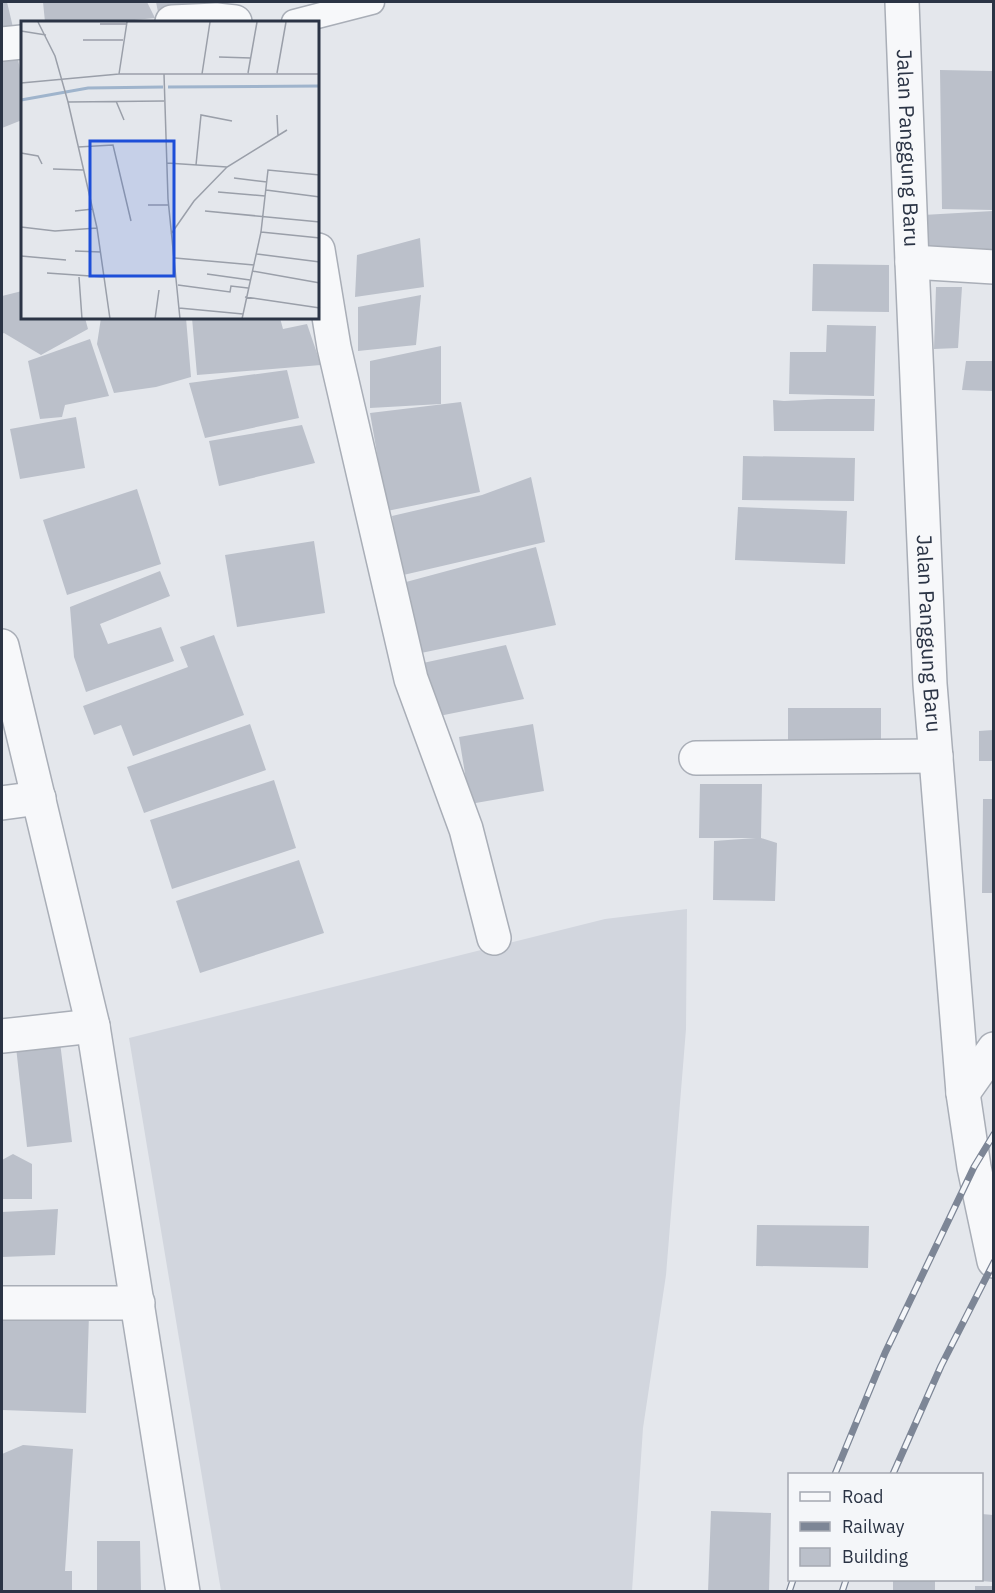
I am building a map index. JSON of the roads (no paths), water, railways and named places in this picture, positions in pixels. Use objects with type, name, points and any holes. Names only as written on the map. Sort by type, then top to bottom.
[{"type":"street","name":"Jalan Panggung Baru","points":[[902,2],[930,684],[963,1094],[974,1167],[993,1261]]},
{"type":"street","points":[[194,21],[226,21]]},
{"type":"street","points":[[2,44],[21,42]]},
{"type":"street","points":[[320,262],[334,347],[411,679],[466,829],[494,938]]},
{"type":"street","points":[[912,262],[993,267]]},
{"type":"street","points":[[2,646],[93,1026],[183,1592]]},
{"type":"street","points":[[696,758],[936,756]]},
{"type":"street","points":[[2,803],[39,798]]},
{"type":"street","points":[[2,1036],[93,1026]]},
{"type":"street","points":[[963,1094],[993,1049]]},
{"type":"street","points":[[2,1303],[138,1303]]},
{"type":"lane","points":[[298,21],[372,2]]},
{"type":"railway","points":[[835,1473],[885,1353],[974,1167],[994,1134]]},
{"type":"railway","points":[[893,1473],[941,1366],[994,1262]]},
{"type":"railway","points":[[789,1592],[793,1581]]},
{"type":"railway","points":[[842,1592],[846,1581]]}]
